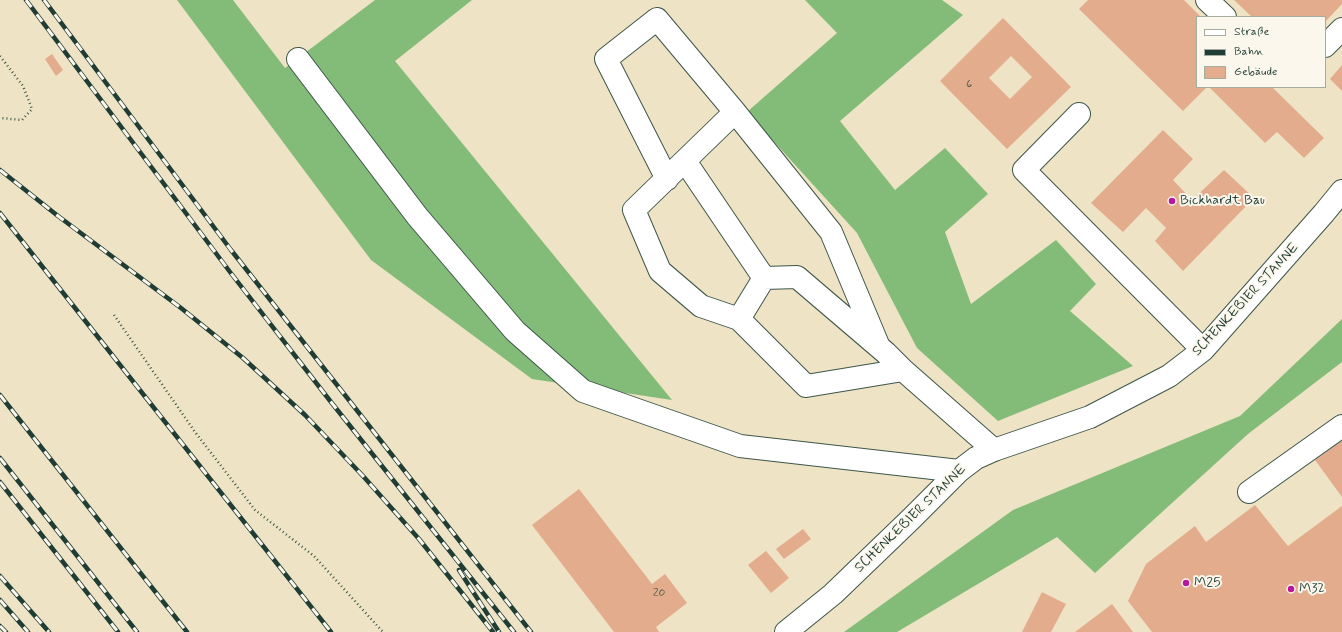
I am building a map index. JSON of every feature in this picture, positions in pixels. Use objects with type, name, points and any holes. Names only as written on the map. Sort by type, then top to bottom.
[{"type":"street","points":[[1207,0],[1224,16]]},
{"type":"street","points":[[667,179],[606,59],[657,19],[735,112],[831,232],[879,347]]},
{"type":"street","points":[[1326,45],[1342,29]]},
{"type":"street","points":[[298,59],[417,216],[484,295],[515,331],[582,391],[740,446],[959,470]]},
{"type":"street","points":[[735,112],[634,210],[660,272],[701,306],[739,319],[806,386],[903,370]]},
{"type":"street","points":[[1079,114],[1024,170],[1203,350]]},
{"type":"street","points":[[685,161],[764,278]]},
{"type":"street","name":"SCHENKEBIER STANNE","points":[[786,632],[833,594],[912,518],[959,470],[976,458],[994,450],[1090,416],[1169,376],[1203,350],[1342,191]]},
{"type":"street","points":[[764,278],[797,277],[879,347],[994,450]]},
{"type":"street","points":[[739,319],[764,278]]},
{"type":"street","points":[[1249,492],[1342,426]]},
{"type":"path","points":[[0,56],[23,86],[32,109],[22,120],[0,117]]},
{"type":"path","points":[[114,315],[195,432],[255,510],[314,556],[383,632]]},
{"type":"green space","points":[[177,0],[233,0],[285,68],[375,0],[472,0],[395,61],[672,400],[532,379],[371,260]]},
{"type":"green space","points":[[805,0],[942,0],[963,15],[840,121],[895,190],[945,148],[988,194],[945,232],[971,304],[1056,240],[1096,284],[1070,311],[1133,366],[998,421],[917,348],[857,233],[747,112],[837,33]]},
{"type":"green space","points":[[1342,319],[1342,362],[1248,434],[1095,573],[1057,537],[897,632],[844,632],[1013,510],[1240,416]]},
{"type":"building","points":[[1088,0],[1184,0],[1200,16],[1196,16],[1196,88],[1206,88],[1183,111],[1079,9]]},
{"type":"building","points":[[1234,0],[1342,0],[1342,4],[1326,21],[1326,16],[1251,16]]},
{"type":"building","points":[[1003,18],[1071,87],[1007,149],[940,81]],"holes":[[[1011,56],[1032,77],[1010,99],[989,78]]]},
{"type":"building","points":[[52,54],[63,70],[56,76],[45,59]]},
{"type":"building","points":[[1342,65],[1342,91],[1330,79]]},
{"type":"building","points":[[1210,88],[1273,88],[1324,138],[1304,158],[1277,132],[1265,143]]},
{"type":"building","name":"Bickhardt Bau","points":[[1163,130],[1193,159],[1173,180],[1192,200],[1224,170],[1254,198],[1183,271],[1155,241],[1166,228],[1146,208],[1123,232],[1091,203]]},
{"type":"building","points":[[1342,440],[1342,497],[1315,460]]},
{"type":"building","points":[[579,489],[652,584],[665,574],[687,603],[656,627],[659,632],[614,632],[532,525]]},
{"type":"building","points":[[1255,505],[1288,546],[1342,506],[1342,632],[1152,632],[1128,601],[1146,564],[1195,526],[1206,542]]},
{"type":"building","points":[[803,529],[811,539],[784,559],[776,549]]},
{"type":"building","points":[[766,551],[789,578],[771,593],[748,565]]},
{"type":"building","points":[[1042,592],[1066,604],[1051,632],[1022,632]]},
{"type":"building","points":[[1112,604],[1133,632],[1075,632]]},
{"type":"railway","points":[[26,0],[230,272],[331,402],[514,632]]},
{"type":"railway","points":[[44,0],[231,250],[531,632]]},
{"type":"railway","points":[[0,170],[58,216],[181,308],[243,358],[305,415],[363,476],[419,539],[493,632]]},
{"type":"railway","points":[[0,213],[331,632]]},
{"type":"railway","points":[[0,395],[187,632]]},
{"type":"railway","points":[[0,458],[137,632]]},
{"type":"railway","points":[[0,482],[118,632]]},
{"type":"railway","points":[[459,570],[499,632]]},
{"type":"railway","points":[[0,576],[49,632]]},
{"type":"railway","points":[[0,600],[28,632]]},
{"type":"railway","points":[[0,626],[6,632]]},
{"type":"place","name":"Bickhardt Bau","points":[[1172,201]]},
{"type":"place","name":"M25","points":[[1186,583]]},
{"type":"place","name":"M32","points":[[1291,589]]}]
